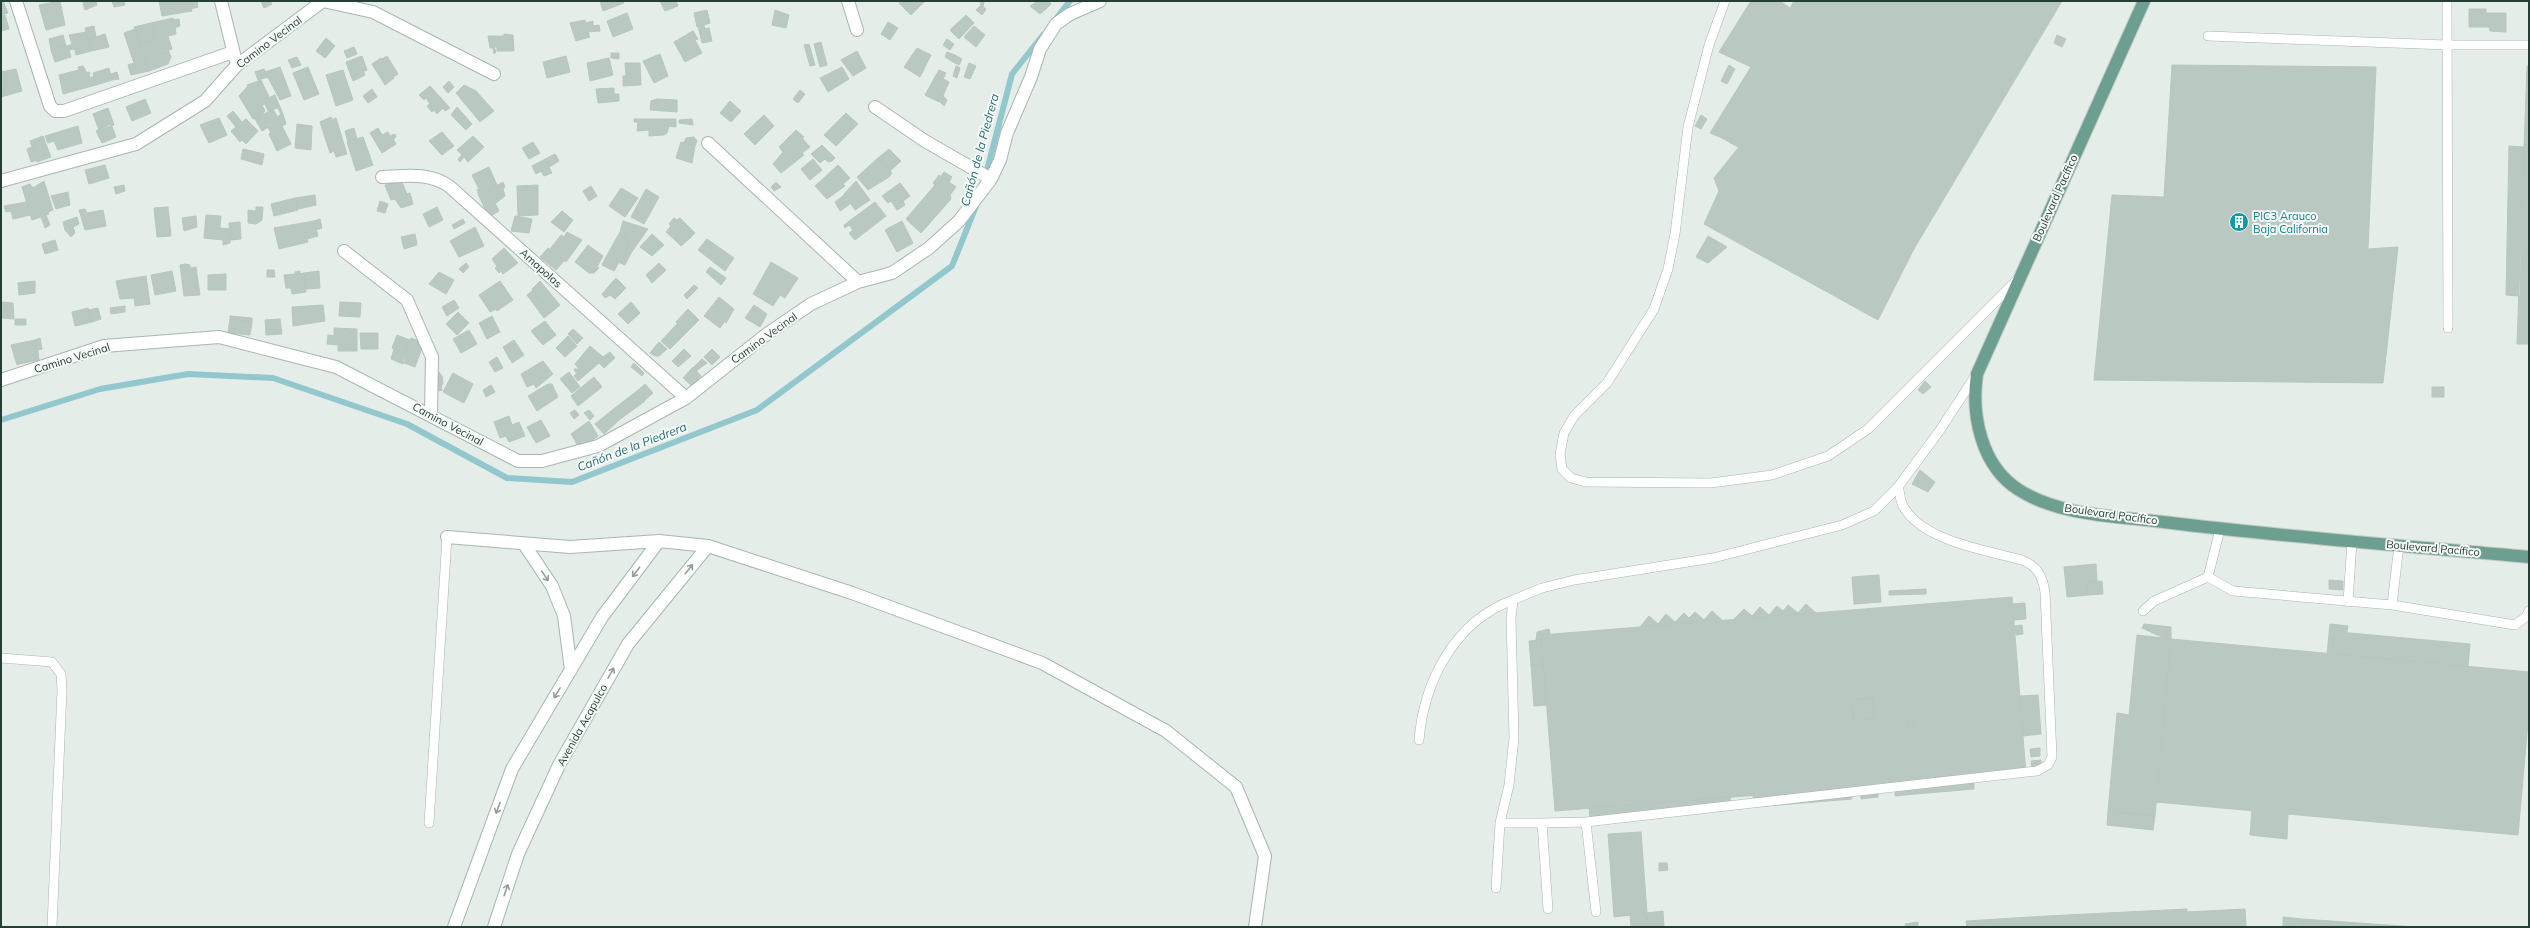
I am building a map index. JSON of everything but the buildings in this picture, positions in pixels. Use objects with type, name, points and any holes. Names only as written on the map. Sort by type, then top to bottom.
[{"type":"main road","name":"Boulevard Pacífico","points":[[2144,1],[1977,374],[1974,398],[1977,423],[1988,454],[2002,476],[2018,490],[2046,503],[2076,511],[2220,529],[2529,557]]},
{"type":"street","points":[[16,1],[50,106],[55,111],[64,111],[233,52]]},
{"type":"street","points":[[221,1],[236,66]]},
{"type":"street","points":[[323,1],[373,12],[494,74]]},
{"type":"street","name":"Camino Vecinal","points":[[1,181],[136,144],[205,101],[236,66],[323,1]]},
{"type":"street","points":[[848,1],[857,30]]},
{"type":"street","name":"Camino Vecinal","points":[[1,380],[104,346],[219,337],[336,367],[431,414],[518,461],[542,461],[598,446],[686,398],[767,334],[804,309],[858,282],[892,273],[929,248],[959,221],[991,179],[1000,160],[1010,127],[1031,77],[1040,49],[1056,24],[1070,14],[1100,1]]},
{"type":"street","points":[[875,107],[924,141],[991,179]]},
{"type":"street","points":[[708,143],[858,282]]},
{"type":"street","name":"Amapolas","points":[[382,177],[424,175],[438,178],[450,186],[686,398]]},
{"type":"street","points":[[344,251],[407,300],[432,357],[431,414]]},
{"type":"street","points":[[448,537],[570,547],[659,541],[708,546],[852,593],[1042,663],[1166,732],[1236,787],[1265,856],[1255,927]]},
{"type":"street","points":[[454,927],[512,769],[602,617],[659,541]]},
{"type":"street","points":[[524,544],[552,586],[564,616],[571,670]]},
{"type":"street","name":"Avenida Acapulco","points":[[494,927],[518,854],[559,765],[628,644],[708,546]]},
{"type":"lane","points":[[1725,1],[1709,45],[1688,127],[1675,234],[1668,269],[1654,309],[1607,383],[1574,416],[1564,433],[1560,454],[1562,468],[1571,478],[1586,482],[1711,484],[1772,475],[1828,456],[1868,429],[2020,277]]},
{"type":"lane","points":[[2447,1],[2448,328]]},
{"type":"lane","points":[[2208,36],[2447,45],[2529,45]]},
{"type":"lane","points":[[1419,740],[1421,722],[1428,691],[1446,657],[1465,632],[1480,616],[1493,608],[1555,584],[1713,558],[1842,525],[1874,511],[1898,486],[1940,430],[1977,374]]},
{"type":"lane","points":[[1500,823],[1586,822],[2037,771],[2048,765],[2052,756],[2045,592],[2042,576],[2033,565],[2022,560],[1935,536],[1914,518],[1902,504],[1898,486]]},
{"type":"lane","points":[[2208,577],[2220,529]]},
{"type":"lane","points":[[429,823],[448,537]]},
{"type":"lane","points":[[2348,602],[2352,541]]},
{"type":"lane","points":[[2392,605],[2399,545]]},
{"type":"lane","points":[[2208,577],[2233,591],[2392,605],[2515,625],[2526,617],[2529,611]]},
{"type":"lane","points":[[2143,611],[2154,601],[2208,577]]},
{"type":"lane","points":[[1496,888],[1500,823],[1509,785],[1514,738],[1510,618],[1513,600]]},
{"type":"lane","points":[[1,658],[52,662],[61,674],[62,690],[52,927]]},
{"type":"lane","points":[[1586,822],[1596,912]]},
{"type":"lane","points":[[1542,823],[1548,909]]},
{"type":"waterway","name":"Cañón de la Piedrera","points":[[1055,20],[1070,1]]},
{"type":"waterway","name":"Cañón de la Piedrera","points":[[985,178],[1012,74],[1043,35]]},
{"type":"waterway","name":"Cañón de la Piedrera","points":[[1,420],[100,389],[188,374],[273,378],[407,424],[507,478],[572,482],[757,410],[952,266],[977,204]]},
{"type":"place","name":"PIC3 Arauco Baja California","points":[[2239,222]]}]
